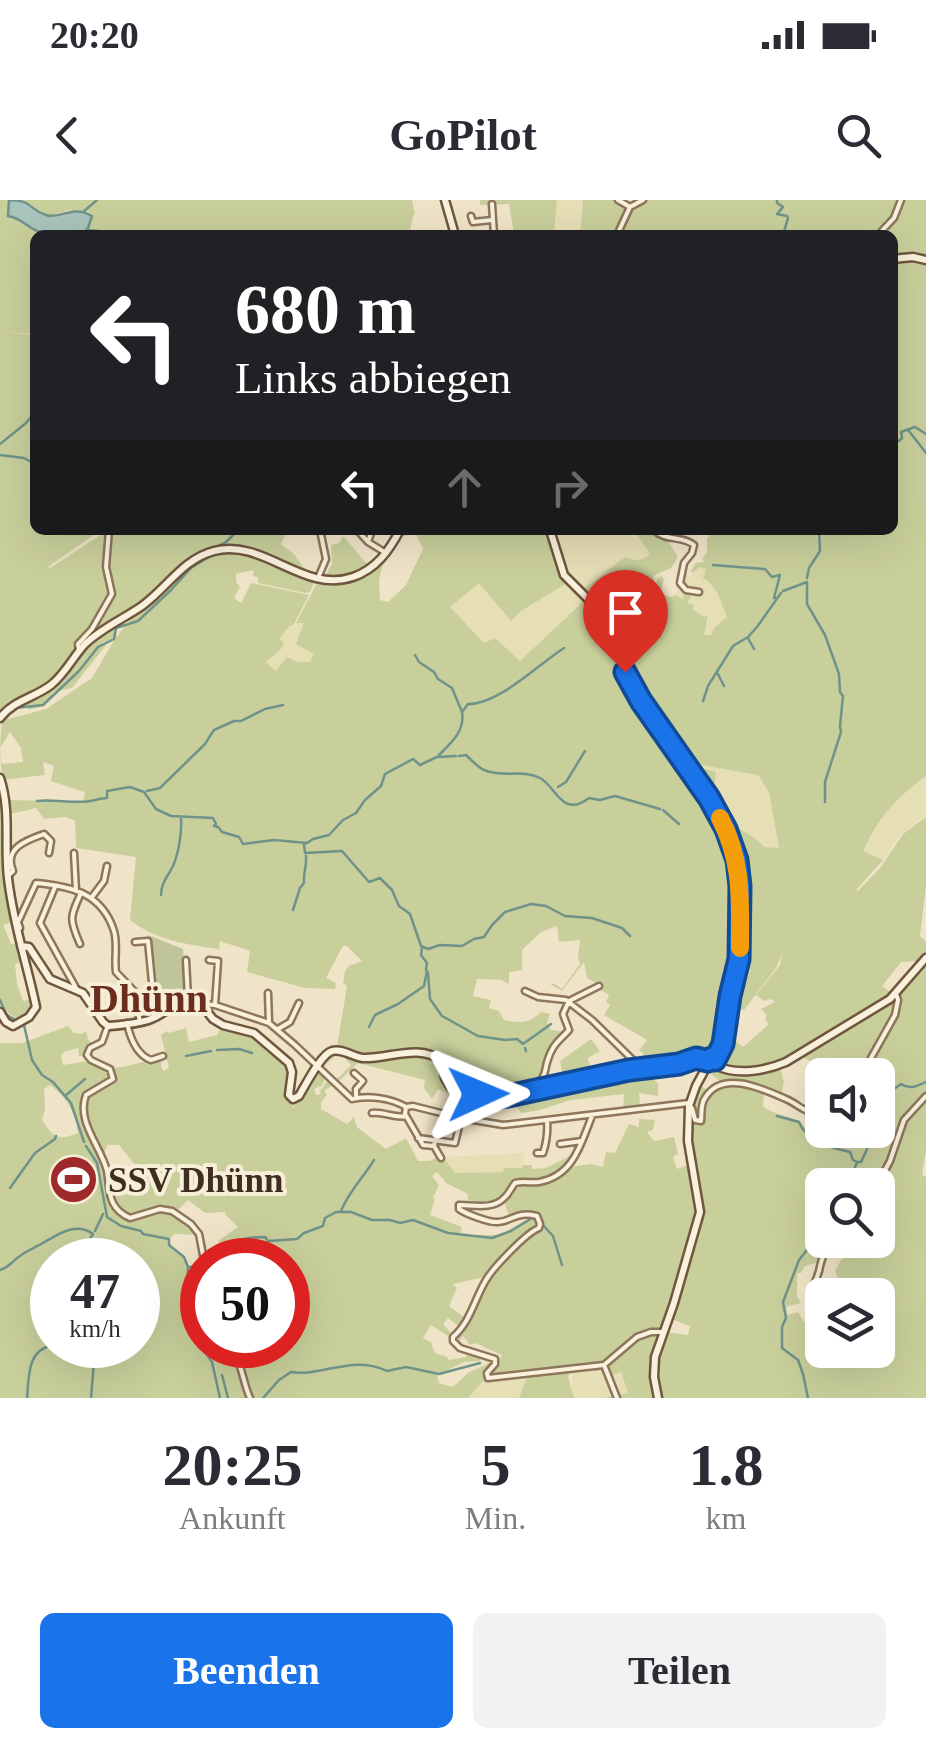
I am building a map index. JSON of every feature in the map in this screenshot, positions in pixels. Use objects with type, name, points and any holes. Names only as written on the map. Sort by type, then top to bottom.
[{"type":"main road","points":[[445,200],[454,230]]},
{"type":"main road","points":[[898,258],[926,260]]},
{"type":"main road","points":[[0,716],[12,705],[53,684],[98,634],[150,600],[192,560],[212,551],[233,548],[317,579],[338,580],[372,568],[397,535]]},
{"type":"main road","points":[[552,535],[563,573],[609,620],[630,682],[722,820],[739,870],[740,950],[723,1040],[689,1104],[688,1137],[700,1212],[654,1364],[658,1398]]},
{"type":"main road","points":[[0,778],[7,808],[5,850],[14,922],[36,1008],[34,1014],[14,1026],[4,1024],[0,1012]]},
{"type":"main road","points":[[21,946],[30,947],[51,980],[85,994],[108,1026],[156,1017],[167,1005],[196,998],[213,1019],[254,1033],[289,1063],[292,1099],[299,1096],[328,1053],[335,1050],[367,1058],[429,1054],[442,1061],[445,1080],[454,1088],[497,1098],[638,1068],[682,1064],[702,1056],[732,1071],[762,1070],[786,1062],[896,994],[926,958]]},
{"type":"street","points":[[618,200],[631,206]]},
{"type":"street","points":[[619,230],[631,206],[643,200]]},
{"type":"street","points":[[882,230],[895,216],[901,200]]},
{"type":"street","points":[[492,204],[493,230]]},
{"type":"street","points":[[471,216],[473,222],[492,220]]},
{"type":"street","points":[[79,651],[78,644],[92,629],[112,594],[106,567],[109,535]]},
{"type":"street","points":[[317,579],[326,559],[321,535]]},
{"type":"street","points":[[362,535],[386,553]]},
{"type":"street","points":[[368,542],[370,535]]},
{"type":"street","points":[[660,535],[693,544],[680,583],[686,590],[699,592]]},
{"type":"street","points":[[7,874],[13,871],[12,851],[28,840],[46,835],[51,841],[49,854]]},
{"type":"street","points":[[74,853],[79,892],[70,916],[80,944]]},
{"type":"street","points":[[92,897],[104,881],[107,866]]},
{"type":"street","points":[[20,928],[18,922],[38,883],[92,897],[114,930],[116,972],[134,991],[140,1022]]},
{"type":"street","points":[[55,887],[40,924],[76,988]]},
{"type":"street","points":[[135,942],[148,942],[154,1003],[167,1005]]},
{"type":"street","points":[[186,960],[188,998]]},
{"type":"street","points":[[209,960],[218,961],[215,1005]]},
{"type":"street","points":[[519,1094],[545,1076],[554,1046],[568,1030],[563,1015],[568,1002],[599,986]]},
{"type":"street","points":[[525,991],[538,998],[568,1002],[592,1020],[638,1068]]},
{"type":"street","points":[[268,993],[269,1023]]},
{"type":"street","points":[[872,1058],[895,1015],[896,994]]},
{"type":"street","points":[[278,1029],[290,1022],[299,1003]]},
{"type":"street","points":[[202,1004],[269,1023],[348,1097],[371,1097],[461,1118],[501,1125],[689,1104],[699,1123],[702,1103],[709,1092],[720,1085],[737,1083],[805,1110]]},
{"type":"street","points":[[127,1024],[144,1056],[153,1060],[163,1056]]},
{"type":"street","points":[[108,1026],[102,1042],[90,1048],[87,1056],[110,1069],[113,1079],[86,1095],[83,1108],[106,1168],[110,1198],[130,1218],[163,1209],[178,1214],[200,1238]]},
{"type":"street","points":[[354,1074],[365,1082],[356,1089],[356,1097]]},
{"type":"street","points":[[886,1168],[904,1120],[926,1096]]},
{"type":"street","points":[[406,1107],[406,1116],[424,1145],[455,1143],[461,1118]]},
{"type":"street","points":[[372,1113],[406,1116]]},
{"type":"street","points":[[592,1114],[575,1158],[567,1168],[544,1180],[518,1182],[498,1203],[460,1205],[468,1215],[499,1222],[519,1214],[534,1214],[538,1228],[525,1236],[488,1277],[469,1319],[453,1341],[460,1348],[494,1359],[495,1364],[486,1373],[488,1378],[604,1364],[633,1339],[664,1332]]},
{"type":"street","points":[[537,1153],[543,1153],[548,1137],[547,1120]]},
{"type":"street","points":[[560,1144],[582,1141]]},
{"type":"street","points":[[434,1143],[441,1158]]},
{"type":"street","points":[[604,1364],[617,1398]]},
{"type":"street","points":[[241,1368],[250,1398]]},
{"type":"shaded area","points":[[557,200],[583,200],[580,230],[554,230]]},
{"type":"shaded area","points":[[554,535],[637,535],[650,553],[641,560],[626,557],[581,590],[567,575]]},
{"type":"shaded area","points":[[699,567],[706,568],[707,580],[728,618],[706,636],[703,635],[708,617],[696,614],[693,606],[671,597],[685,575],[690,577]]},
{"type":"shaded area","points":[[479,582],[511,620],[568,582],[586,599],[520,661],[495,638],[485,643],[449,607]]},
{"type":"shaded area","points":[[304,622],[303,630],[315,654],[310,663],[276,671],[266,662],[284,643],[278,639],[280,635],[290,625]]},
{"type":"shaded area","points":[[697,767],[758,775],[769,792],[779,848],[764,847],[729,820],[723,809],[722,812],[722,800]]},
{"type":"shaded area","points":[[926,776],[926,815],[900,835],[883,860],[862,851],[899,796],[920,780],[924,783],[922,779]]},
{"type":"shaded area","points":[[525,1153],[522,1168],[505,1168],[504,1172],[455,1173],[443,1157]]},
{"type":"shaded area","points":[[601,1366],[621,1372],[628,1393],[575,1398],[571,1389],[574,1369]]},
{"type":"shaded area","points":[[529,1375],[519,1398],[468,1398],[483,1381]]},
{"type":"green space","points":[[0,200],[9,200],[8,216],[19,218],[37,230],[30,230],[30,334],[2,332],[30,335],[30,535],[94,535],[50,568],[100,535],[107,535],[104,567],[110,594],[56,677],[0,712]]},
{"type":"green space","points":[[24,200],[412,200],[415,214],[410,230],[84,230],[92,214],[83,210],[48,216]]},
{"type":"green space","points":[[480,200],[557,200],[554,230],[513,230],[509,204],[480,205]]},
{"type":"green space","points":[[583,200],[617,200],[630,208],[644,200],[926,200],[926,259],[898,258],[898,230],[580,230]]},
{"type":"green space","points":[[898,260],[926,261],[926,776],[882,818],[863,851],[883,860],[856,890],[881,867],[903,834],[926,817],[926,886],[920,936],[926,941],[926,954],[918,964],[901,962],[882,986],[893,994],[877,1006],[894,998],[897,1008],[899,993],[926,961],[926,1151],[922,1175],[926,1177],[926,1398],[659,1398],[655,1364],[665,1332],[688,1335],[690,1326],[668,1318],[662,1330],[634,1338],[661,1333],[653,1364],[657,1398],[604,1398],[628,1393],[621,1372],[609,1376],[608,1361],[572,1368],[568,1377],[574,1398],[519,1398],[529,1372],[490,1378],[486,1373],[487,1380],[468,1398],[0,1398],[0,1043],[22,1043],[68,1026],[74,1033],[86,1031],[93,1045],[85,1055],[79,1056],[78,1048],[64,1052],[63,1065],[88,1061],[116,1068],[162,1058],[164,1071],[169,1068],[161,1035],[167,1031],[186,1028],[189,1042],[217,1035],[222,1025],[257,1033],[294,1065],[295,1090],[299,1091],[306,1082],[297,1096],[292,1097],[293,1070],[286,1060],[291,1070],[288,1096],[294,1103],[292,1109],[319,1071],[326,1078],[314,1089],[316,1095],[321,1094],[328,1080],[333,1085],[324,1091],[327,1095],[321,1109],[347,1124],[354,1117],[357,1127],[386,1149],[406,1138],[418,1161],[443,1157],[455,1173],[503,1172],[504,1168],[523,1165],[546,1168],[574,1154],[569,1167],[603,1167],[606,1152],[615,1153],[629,1124],[639,1127],[639,1119],[655,1120],[653,1130],[647,1132],[654,1141],[674,1137],[677,1169],[691,1164],[694,1174],[690,1108],[696,1108],[693,1096],[697,1090],[703,1087],[709,1092],[721,1082],[710,1073],[715,1068],[729,1072],[780,1068],[784,1082],[781,1096],[751,1087],[764,1093],[763,1107],[805,1127],[805,1148],[895,1148],[895,1058],[801,1058],[798,1054],[759,1068],[719,1063],[720,1054],[722,1061],[736,1041],[743,1047],[769,1024],[761,1009],[775,1002],[756,995],[780,965],[782,954],[744,1010],[730,1005],[734,989],[745,987],[750,970],[739,965],[741,885],[723,815],[726,808],[733,823],[764,847],[779,848],[769,792],[758,775],[701,765],[698,767],[716,772],[714,790],[722,800],[703,787],[632,685],[611,621],[565,574],[553,535],[565,569],[582,590],[626,557],[639,560],[650,554],[637,535],[660,538],[677,535],[666,538],[678,557],[671,568],[653,576],[656,591],[661,576],[664,579],[660,595],[683,599],[685,591],[691,596],[687,603],[694,605],[693,610],[704,617],[708,615],[704,635],[711,635],[727,617],[717,592],[703,579],[706,569],[691,571],[696,563],[704,562],[710,535],[898,535]],"holes":[[[50,1085],[69,1106],[78,1133],[65,1137],[53,1134],[42,1119],[44,1089]],[[108,1145],[119,1145],[143,1175],[109,1182],[120,1211],[130,1217],[159,1210],[136,1219],[130,1219],[118,1211],[108,1196],[101,1159]],[[805,1168],[895,1168],[895,1258],[841,1260],[835,1271],[838,1278],[895,1278],[895,1368],[805,1368],[805,1323],[798,1312],[788,1315],[786,1307],[801,1303],[797,1296],[797,1273],[821,1258],[805,1258]],[[437,1172],[446,1183],[468,1194],[468,1200],[491,1203],[514,1183],[528,1181],[514,1185],[504,1201],[509,1216],[526,1213],[528,1219],[499,1235],[460,1235],[462,1227],[430,1215],[439,1185],[432,1176]],[[489,1276],[469,1321],[449,1306],[457,1288],[453,1284]],[[448,1318],[462,1329],[454,1337],[459,1342],[463,1336],[470,1345],[475,1343],[502,1355],[497,1366],[493,1366],[493,1359],[452,1387],[439,1383],[437,1375],[484,1356],[468,1351],[466,1357],[449,1360],[435,1352],[431,1342],[423,1338],[431,1325],[448,1336],[451,1333],[443,1324]]]},
{"type":"green space","points":[[110,535],[286,535],[281,544],[312,574],[246,548],[212,547],[188,560],[137,606],[79,647],[113,594],[107,567]]},
{"type":"green space","points":[[416,535],[550,535],[567,583],[511,621],[479,583],[450,607],[484,643],[495,638],[520,661],[586,599],[608,621],[628,682],[660,735],[663,734],[714,808],[734,858],[740,899],[738,941],[732,981],[723,992],[726,1023],[720,1048],[716,1055],[693,1054],[671,1064],[641,1066],[638,1063],[644,1054],[639,1050],[647,1040],[604,1015],[610,1005],[606,1002],[609,995],[587,978],[584,962],[562,991],[550,984],[562,989],[580,964],[580,940],[559,942],[557,926],[541,932],[522,950],[522,970],[509,972],[509,984],[477,979],[473,996],[491,1000],[489,1008],[499,1011],[504,1020],[524,1022],[541,1012],[550,1014],[547,1023],[551,1030],[566,1032],[553,1046],[543,1077],[534,1086],[564,1081],[560,1061],[591,1039],[600,1051],[588,1058],[592,1075],[634,1068],[490,1096],[450,1085],[441,1059],[424,1052],[439,1061],[444,1081],[452,1089],[450,1095],[438,1089],[432,1099],[424,1088],[425,1080],[358,1063],[338,1082],[351,1065],[336,1055],[322,1068],[325,1059],[338,1053],[361,1058],[337,1047],[347,986],[343,983],[345,971],[362,961],[347,946],[343,946],[326,978],[336,983],[335,989],[305,988],[247,972],[250,951],[220,941],[219,949],[184,943],[140,927],[130,920],[136,857],[76,848],[75,821],[66,817],[44,819],[36,808],[10,814],[10,800],[83,802],[85,792],[51,781],[54,766],[43,762],[45,775],[2,780],[0,748],[2,718],[46,709],[92,678],[116,637],[102,643],[106,645],[72,688],[53,692],[45,706],[28,710],[26,701],[52,688],[97,637],[115,629],[117,637],[186,569],[207,556],[238,552],[315,581],[310,592],[305,593],[258,583],[254,570],[236,574],[240,587],[234,598],[241,603],[251,583],[309,595],[293,626],[279,639],[284,642],[281,649],[266,662],[276,671],[287,657],[310,662],[314,654],[296,644],[304,623],[296,623],[318,581],[354,579],[384,559],[380,600],[388,602],[406,585],[423,549]],"holes":[[[10,732],[21,748],[23,762],[2,764],[0,748]]]},
{"type":"green space","points":[[343,536],[367,564],[381,552],[381,558],[354,575],[324,578],[332,564],[331,545],[339,543]]},
{"type":"green space","points":[[0,788],[5,810],[4,857],[12,922],[3,925],[11,944],[19,944],[24,961],[15,964],[17,984],[23,1001],[33,999],[34,1010],[20,1020],[9,1014],[1,1000],[6,1014],[17,1022],[9,1022],[0,1010]]},
{"type":"green space","points":[[148,935],[183,949],[187,996],[176,1001],[155,1001]]},
{"type":"green space","points":[[644,1069],[658,1084],[658,1096],[639,1093],[640,1106],[623,1109],[624,1094],[571,1100],[521,1113],[512,1099],[489,1098],[453,1090],[488,1097]]},
{"type":"water","points":[[9,200],[27,203],[51,216],[78,211],[92,216],[87,230],[35,230],[8,216]]},
{"type":"waterway","points":[[83,212],[97,200]]},
{"type":"waterway","points":[[777,200],[783,207],[777,214],[788,218],[784,230]]},
{"type":"waterway","points":[[0,444],[30,418]]},
{"type":"waterway","points":[[898,441],[901,432],[915,427],[926,434]]},
{"type":"waterway","points":[[909,431],[926,453]]},
{"type":"waterway","points":[[0,455],[30,461]]},
{"type":"waterway","points":[[220,545],[233,535]]},
{"type":"waterway","points":[[807,578],[820,551],[819,535]]},
{"type":"waterway","points":[[15,708],[43,705],[98,647],[114,639],[116,628],[138,621],[191,568],[212,555]]},
{"type":"waterway","points":[[713,565],[765,569],[772,577],[780,575],[776,598]]},
{"type":"waterway","points":[[783,591],[807,582],[807,604],[825,635],[839,674],[843,696],[841,732],[825,782],[825,802]]},
{"type":"waterway","points":[[703,701],[733,646],[748,637],[781,593]]},
{"type":"waterway","points":[[748,638],[754,649]]},
{"type":"waterway","points":[[439,755],[456,736],[468,704],[480,703],[505,691],[564,648]]},
{"type":"waterway","points":[[415,655],[452,688],[462,712]]},
{"type":"waterway","points":[[718,674],[724,686]]},
{"type":"waterway","points":[[147,791],[160,788],[214,730],[283,705]]},
{"type":"waterway","points":[[558,787],[566,782],[585,751]]},
{"type":"waterway","points":[[459,756],[466,755],[491,772],[540,778],[560,799],[572,805],[589,798],[615,796],[660,809]]},
{"type":"waterway","points":[[37,801],[90,801],[107,798],[107,791],[130,787],[144,792],[156,809],[171,816],[213,818],[214,826],[239,837],[243,844],[274,840],[307,843],[329,835],[356,813],[381,786],[385,774],[413,759],[420,765],[437,757],[456,756]]},
{"type":"waterway","points":[[663,810],[679,824]]},
{"type":"waterway","points":[[161,895],[177,854],[181,818]]},
{"type":"waterway","points":[[304,844],[305,853],[342,851],[369,882],[380,878],[392,890],[399,906],[410,914],[421,946],[428,949],[462,946],[484,937],[505,912],[531,904],[546,906],[565,916],[592,918],[622,928],[630,936]]},
{"type":"waterway","points":[[293,910],[304,883],[306,856]]},
{"type":"waterway","points":[[422,948],[430,999],[442,1016],[478,1036],[517,1039],[523,1044],[551,1024]]},
{"type":"waterway","points":[[369,1027],[375,1015],[424,986],[427,971]]},
{"type":"waterway","points":[[0,1000],[7,1015],[24,1025],[32,1060],[42,1075],[71,1103],[84,1142]]},
{"type":"waterway","points":[[217,1050],[252,1053]]},
{"type":"waterway","points":[[186,1056],[211,1051]]},
{"type":"waterway","points":[[65,1096],[85,1079]]},
{"type":"waterway","points":[[895,1088],[901,1084],[910,1087],[926,1082]]},
{"type":"waterway","points":[[777,1116],[799,1122],[814,1139],[850,1152],[857,1162]]},
{"type":"waterway","points":[[10,1188],[35,1153],[56,1136]]},
{"type":"waterway","points":[[86,1146],[97,1163],[107,1217],[143,1234],[169,1239],[169,1245],[184,1257],[188,1267],[186,1325],[212,1362],[220,1398]]},
{"type":"waterway","points":[[855,1168],[868,1148]]},
{"type":"waterway","points":[[341,1211],[374,1160]]},
{"type":"waterway","points":[[298,1238],[323,1226],[325,1218],[336,1212],[400,1223],[413,1220],[448,1233],[492,1238],[532,1218]]},
{"type":"waterway","points":[[95,1231],[103,1214]]},
{"type":"waterway","points":[[541,1223],[553,1236],[562,1265]]},
{"type":"waterway","points":[[0,1270],[67,1231],[80,1229],[93,1234]]},
{"type":"waterway","points":[[90,1238],[93,1234]]},
{"type":"waterway","points":[[246,1238],[266,1238]]},
{"type":"waterway","points":[[805,1252],[783,1302],[786,1318],[782,1348],[798,1360],[808,1398]]},
{"type":"waterway","points":[[263,1398],[291,1372],[362,1365],[387,1371],[406,1367],[439,1374],[480,1363]]},
{"type":"waterway","points":[[27,1398],[31,1368]]},
{"type":"waterway","points":[[91,1398],[93,1368]]},
{"type":"waterway","points":[[222,1375],[228,1398]]},
{"type":"slow traffic","points":[[720,818],[739,870],[740,948]]},
{"type":"place","name":"SSV Dhünn","points":[[73,1180]]},
{"type":"district","name":"Dhünn","points":[[149,998]]},
{"type":"route","points":[[478,1094],[497,1098],[696,1058],[715,1060],[723,1044],[740,954],[737,860],[709,798],[625,672]]}]
